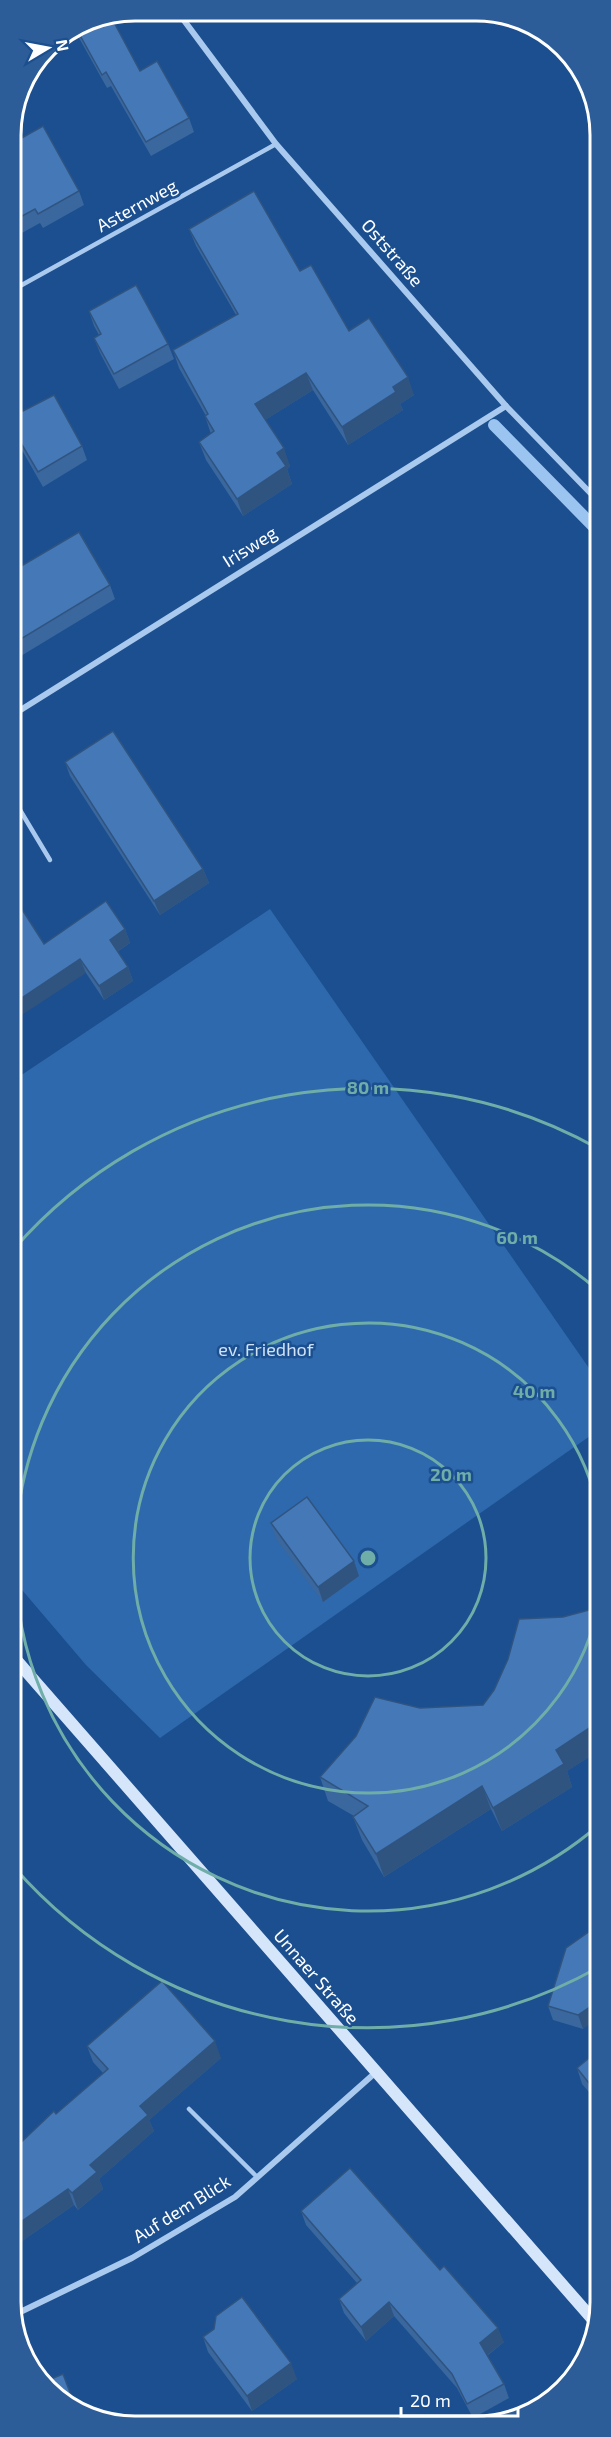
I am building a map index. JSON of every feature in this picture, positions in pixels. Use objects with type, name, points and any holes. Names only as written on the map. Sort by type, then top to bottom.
[{"type":"main road","name":"Unnaer Straße","points":[[21,1666],[589,2315]]},
{"type":"street","name":"Oststraße","points":[[184,21],[276,144],[506,406],[590,493]]},
{"type":"street","name":"Irisweg","points":[[21,710],[506,406]]},
{"type":"street","name":"Auf dem Blick","points":[[22,2311],[132,2258],[235,2197],[375,2073]]},
{"type":"lane","name":"Asternweg","points":[[21,285],[276,144]]},
{"type":"lane","points":[[21,812],[50,860]]},
{"type":"lane","points":[[189,2109],[257,2176]]},
{"type":"green space","name":"ev. Friedhof","points":[[270,909],[590,1370],[590,1436],[160,1738],[86,1665],[21,1589],[21,1075]]},
{"type":"building","points":[[114,23],[140,71],[157,61],[189,118],[146,142],[106,72],[102,75],[80,35]]},
{"type":"building","points":[[43,126],[79,191],[38,214],[35,209],[21,217],[21,138]]},
{"type":"building","points":[[254,191],[300,271],[311,265],[349,331],[369,318],[408,377],[393,387],[396,392],[342,427],[306,373],[255,404],[284,448],[277,453],[286,466],[237,499],[199,442],[214,431],[205,416],[208,414],[173,350],[238,314],[189,229]]},
{"type":"building","points":[[136,285],[168,344],[114,374],[94,338],[101,334],[89,311]]},
{"type":"building","points":[[54,395],[82,446],[38,472],[21,443],[21,408],[23,411]]},
{"type":"building","points":[[79,532],[110,585],[21,639],[21,566]]},
{"type":"building","points":[[113,731],[203,869],[154,901],[65,762]]},
{"type":"building","points":[[106,901],[125,929],[110,940],[128,967],[99,986],[80,959],[21,998],[21,908],[44,944]]},
{"type":"building","points":[[307,1497],[354,1561],[318,1587],[271,1523]]},
{"type":"building","points":[[590,1610],[590,1728],[556,1750],[564,1764],[493,1808],[482,1786],[376,1854],[353,1817],[368,1806],[320,1777],[356,1736],[375,1697],[420,1708],[483,1705],[494,1690],[508,1659],[519,1619],[563,1617]]},
{"type":"building","points":[[590,1931],[590,2007],[578,2015],[548,2006],[566,1948]]},
{"type":"building","points":[[162,1981],[215,2041],[140,2106],[148,2115],[90,2165],[97,2172],[72,2193],[68,2189],[21,2222],[21,2142],[54,2111],[56,2114],[108,2069],[87,2046]]},
{"type":"building","points":[[590,2057],[590,2084],[577,2068]]},
{"type":"building","points":[[350,2168],[440,2270],[444,2266],[498,2328],[480,2343],[504,2384],[467,2404],[452,2374],[389,2302],[361,2327],[339,2299],[361,2280],[301,2211]]},
{"type":"building","points":[[242,2297],[291,2363],[247,2396],[203,2337],[214,2329],[216,2316]]},
{"type":"building","points":[[63,2374],[72,2397],[60,2388],[51,2379]]},
{"type":"waterway","points":[[494,425],[590,523]]}]
